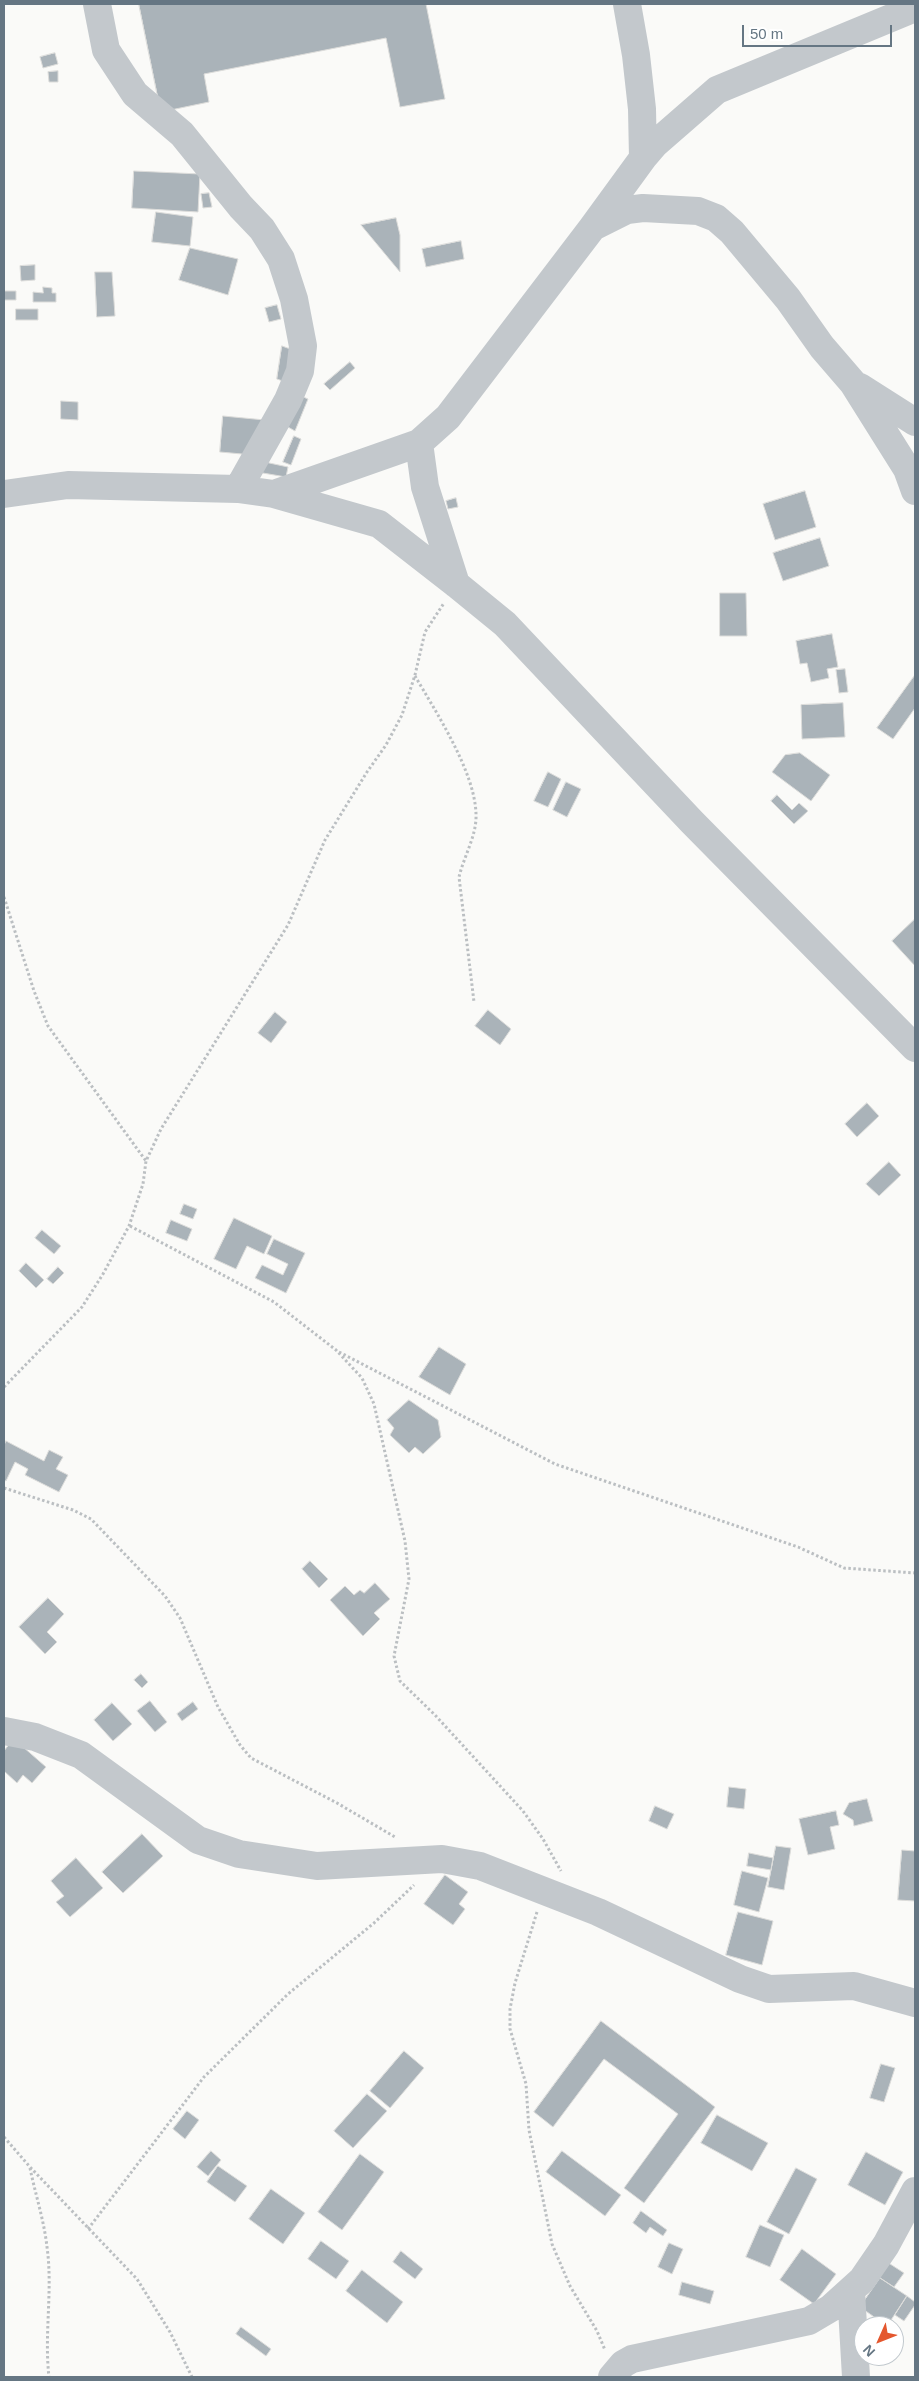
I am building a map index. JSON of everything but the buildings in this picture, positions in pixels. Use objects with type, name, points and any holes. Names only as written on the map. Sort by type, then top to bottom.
[{"type":"street","points":[[97,4],[106,50],[136,94],[182,134],[241,207],[262,229],[281,259],[294,298],[302,346],[300,371],[288,400],[238,489]]},
{"type":"street","points":[[627,4],[636,55],[642,110],[643,158]]},
{"type":"street","points":[[274,494],[419,443],[448,417],[643,158],[655,144],[717,90],[852,36],[915,8]]},
{"type":"street","points":[[592,228],[627,210],[643,208],[698,211],[716,218],[732,232],[788,299],[822,347],[853,383],[907,469],[915,491]]},
{"type":"street","points":[[853,383],[915,422]]},
{"type":"street","points":[[419,443],[426,487],[456,584]]},
{"type":"street","points":[[4,494],[68,485],[238,489],[274,494],[379,524],[505,624],[692,822],[915,1048]]},
{"type":"street","points":[[4,1731],[35,1737],[81,1755],[198,1840],[239,1854],[317,1866],[442,1859],[480,1866],[555,1884],[598,1912],[740,1978],[769,1989],[854,1986],[915,2003]]},
{"type":"street","points":[[614,2375],[632,2358],[809,2321],[831,2308],[862,2280],[886,2245],[915,2191]]},
{"type":"street","points":[[851,2291],[856,2377]]},
{"type":"path","points":[[4,1388],[82,1307],[130,1226],[143,1184],[146,1161],[161,1129],[288,925],[325,840],[386,745],[402,715],[415,676],[426,632],[456,584]]},
{"type":"path","points":[[415,676],[443,724],[473,794],[476,814],[475,831],[464,857],[459,877],[474,1002]]},
{"type":"path","points":[[4,897],[34,991],[48,1026],[146,1161]]},
{"type":"path","points":[[130,1226],[274,1302],[336,1350],[362,1378],[374,1404],[405,1541],[409,1579],[394,1656],[400,1681],[435,1715],[523,1811],[543,1839],[555,1884],[515,1983],[510,2009],[510,2029],[526,2084],[529,2130],[552,2244],[570,2286],[597,2330],[614,2375]]},
{"type":"path","points":[[336,1350],[555,1464],[788,1543],[844,1568],[915,1573]]},
{"type":"path","points":[[4,1488],[73,1510],[91,1519],[165,1596],[180,1618],[218,1707],[240,1745],[251,1758],[337,1803],[400,1840]]},
{"type":"path","points":[[88,2229],[204,2077],[288,1994],[374,1923],[414,1884]]},
{"type":"path","points":[[4,2137],[88,2229],[137,2279],[170,2332],[192,2377]]},
{"type":"path","points":[[30,2167],[47,2247],[49,2293],[46,2348],[49,2377]]}]
